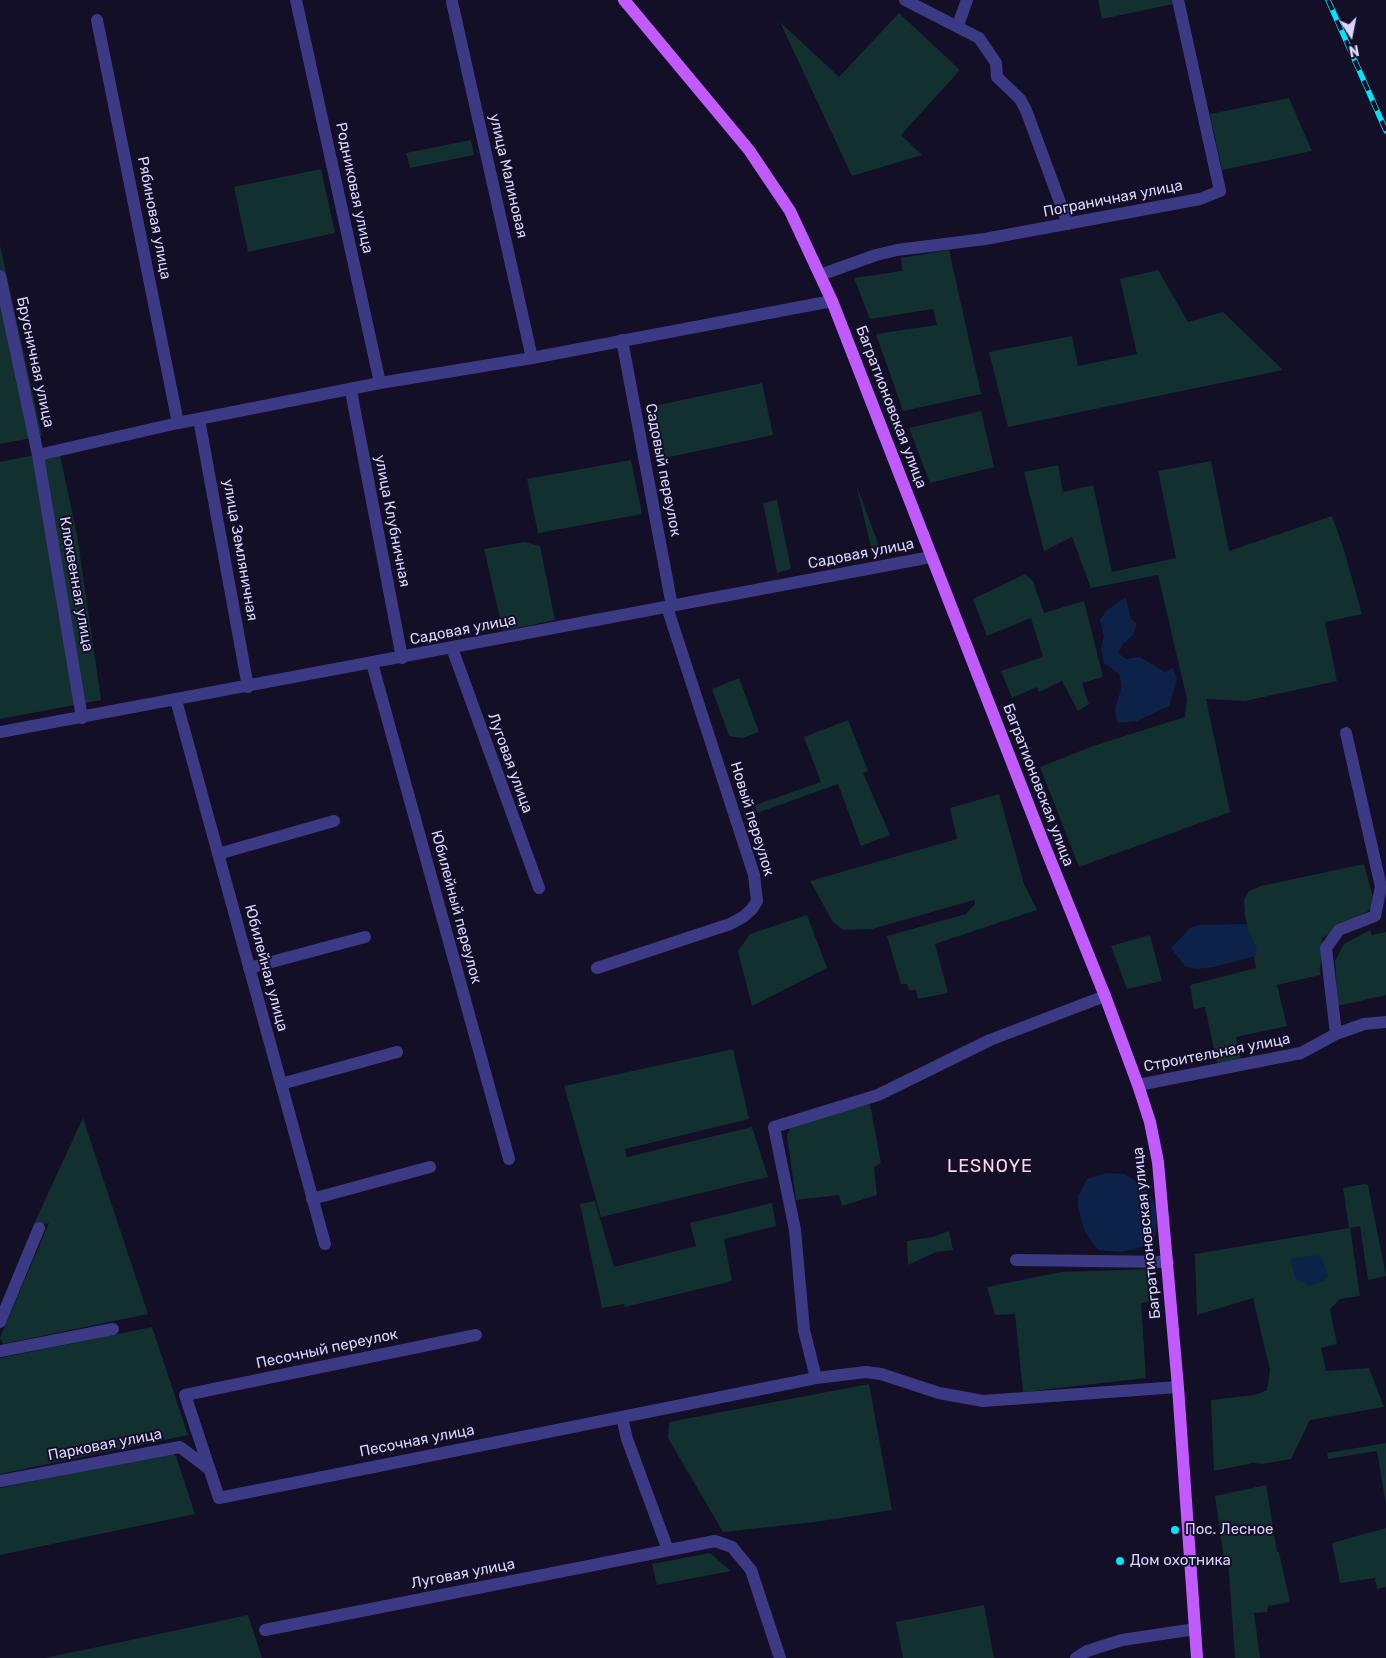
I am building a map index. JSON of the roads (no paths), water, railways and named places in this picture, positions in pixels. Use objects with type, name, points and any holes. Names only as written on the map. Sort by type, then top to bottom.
[{"type":"main road","name":"Багратионовская улица","points":[[624,0],[749,150],[790,210],[832,301],[1105,996],[1138,1085],[1150,1122],[1158,1162],[1178,1388],[1197,1658]]},
{"type":"street","name":"Родниковая улица","points":[[296,0],[380,383]]},
{"type":"street","points":[[906,0],[958,25],[979,38],[996,63],[997,77],[1023,105],[1046,161],[1068,224]]},
{"type":"street","points":[[958,25],[967,0]]},
{"type":"street","name":"Пограничная улица","points":[[820,276],[876,255],[897,250],[984,239],[1068,224],[1200,199],[1220,191],[1178,0]]},
{"type":"street","name":"улица Малиновая","points":[[452,2],[532,358]]},
{"type":"street","name":"Рябиновая улица","points":[[97,20],[178,423]]},
{"type":"street","name":"Брусничная улица","points":[[0,276],[38,455]]},
{"type":"street","points":[[38,455],[178,423],[351,391],[380,383],[532,358],[832,301]]},
{"type":"street","name":"Садовый переулок","points":[[622,340],[670,607]]},
{"type":"street","name":"улица Клубничная","points":[[351,391],[402,658]]},
{"type":"street","name":"улица Земляничная","points":[[199,419],[248,687]]},
{"type":"street","name":"Клюквенная улица","points":[[38,455],[82,718]]},
{"type":"street","name":"Садовая улица","points":[[0,732],[248,687],[932,557]]},
{"type":"street","name":"Новый переулок","points":[[596,968],[730,924],[748,913],[756,901],[754,875],[670,607]]},
{"type":"street","name":"Луговая улица","points":[[452,648],[539,888]]},
{"type":"street","name":"Юбилейный переулок","points":[[372,663],[509,1159]]},
{"type":"street","name":"Юбилейная улица","points":[[176,700],[324,1244]]},
{"type":"street","points":[[1336,1034],[1326,948],[1338,930],[1375,916],[1381,887],[1346,733]]},
{"type":"street","points":[[218,854],[334,821]]},
{"type":"street","points":[[249,968],[364,937]]},
{"type":"street","points":[[816,1378],[804,1330],[794,1230],[774,1127],[878,1095],[990,1040],[1105,996]]},
{"type":"street","name":"Строительная улица","points":[[1138,1085],[1301,1053],[1336,1034],[1364,1024],[1386,1022]]},
{"type":"street","points":[[281,1084],[397,1052]]},
{"type":"street","points":[[312,1199],[430,1167]]},
{"type":"street","points":[[0,1322],[39,1228]]},
{"type":"street","points":[[1016,1260],[1168,1262]]},
{"type":"street","points":[[0,1351],[113,1329]]},
{"type":"street","name":"Песочный переулок","points":[[209,1469],[185,1395],[476,1335]]},
{"type":"street","name":"Песочная улица","points":[[209,1469],[219,1498],[816,1378],[866,1372],[881,1374],[939,1393],[983,1401],[1178,1388]]},
{"type":"street","points":[[622,1417],[627,1439],[668,1550]]},
{"type":"street","name":"Парковая улица","points":[[0,1481],[180,1447],[209,1469]]},
{"type":"street","name":"Луговая улица","points":[[265,1630],[715,1540],[732,1547],[751,1570],[780,1658]]},
{"type":"street","points":[[1076,1658],[1087,1651],[1122,1640],[1195,1629]]},
{"type":"water","points":[[1126,597],[1131,619],[1137,624],[1133,635],[1122,645],[1118,653],[1126,659],[1140,657],[1165,672],[1173,668],[1177,678],[1169,706],[1137,721],[1117,723],[1115,709],[1122,686],[1119,674],[1104,663],[1101,648],[1104,637],[1100,620],[1107,610]]},
{"type":"water","points":[[1246,924],[1257,949],[1255,956],[1214,967],[1197,969],[1185,966],[1171,948],[1190,928],[1198,925]]},
{"type":"water","points":[[1106,1173],[1125,1174],[1146,1189],[1156,1207],[1156,1234],[1146,1246],[1122,1252],[1098,1250],[1085,1232],[1078,1208],[1078,1196],[1087,1179]]},
{"type":"water","points":[[1319,1254],[1329,1276],[1324,1281],[1309,1286],[1295,1278],[1291,1259]]},
{"type":"railway","points":[[1328,0],[1386,131]]},
{"type":"place","name":"Пос. Лесное","points":[[1175,1530]]},
{"type":"place","name":"Дом охотника","points":[[1120,1561]]},
{"type":"district","name":"LESNOYE","points":[[990,1167]]}]
